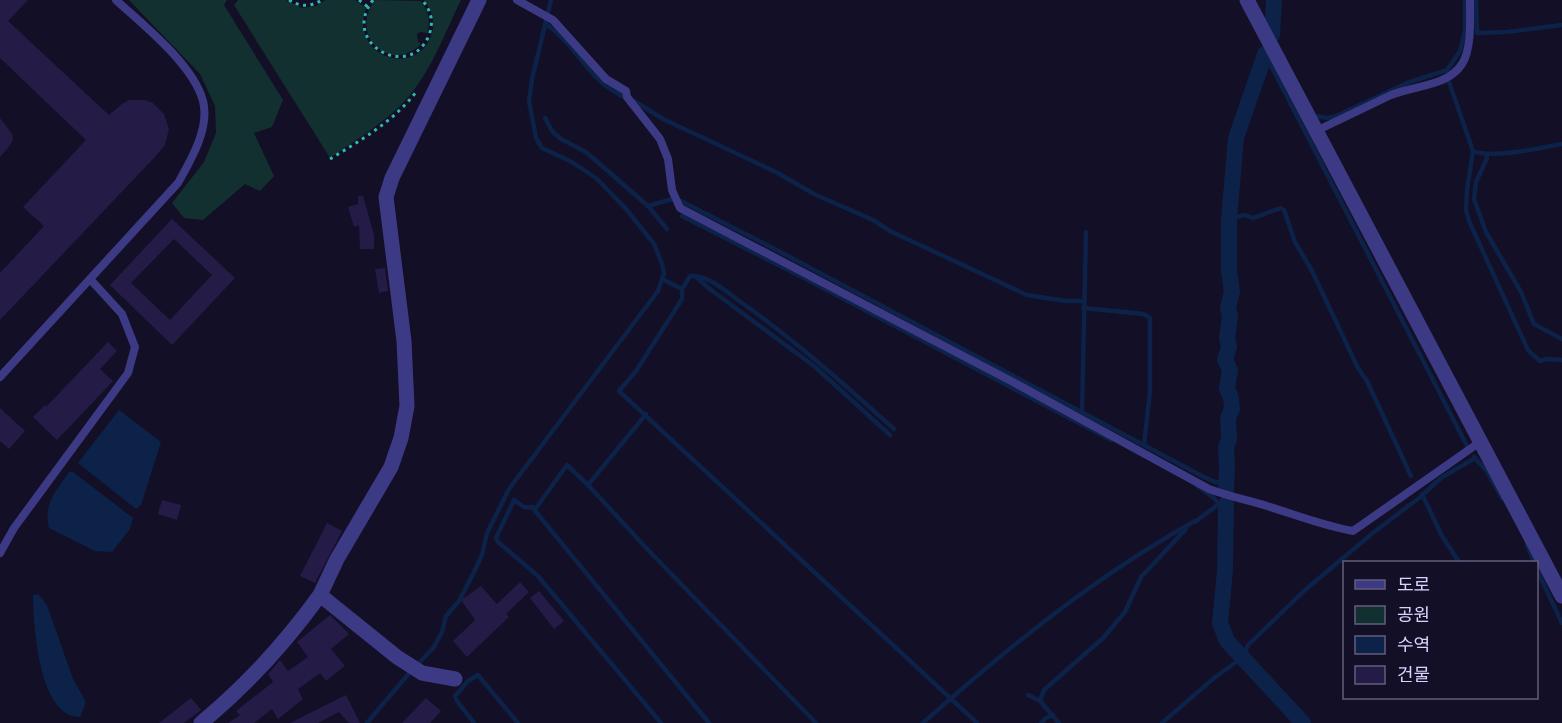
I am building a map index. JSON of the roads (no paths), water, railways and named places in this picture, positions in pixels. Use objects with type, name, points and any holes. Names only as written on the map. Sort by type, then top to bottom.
[{"type":"street","points":[[201,723],[284,641],[320,595],[337,560],[391,466],[401,438],[407,406],[404,341],[386,197],[392,178],[479,0]]},
{"type":"street","points":[[1247,0],[1562,596]]},
{"type":"street","points":[[320,595],[378,642],[422,673],[455,679]]},
{"type":"lane","points":[[0,377],[178,183],[196,153],[202,130],[204,102],[195,83],[170,50],[116,0]]},
{"type":"lane","points":[[517,0],[553,20],[606,79],[626,92],[627,97],[660,139],[668,159],[672,190],[680,208],[1012,382],[1209,489],[1231,498],[1264,505],[1353,531],[1480,442]]},
{"type":"lane","points":[[1316,131],[1394,94],[1442,81],[1454,74],[1464,62],[1470,30],[1470,0]]},
{"type":"lane","points":[[0,553],[14,528],[128,373],[135,346],[122,314],[90,279]]},
{"type":"water","points":[[119,410],[161,442],[141,505],[136,509],[78,463]]},
{"type":"water","points":[[69,472],[73,472],[133,518],[130,529],[112,552],[95,551],[49,528],[49,505]]},
{"type":"water","points":[[38,594],[47,605],[73,679],[86,702],[80,717],[66,713],[55,702],[47,686],[37,647],[33,595]]},
{"type":"waterway","points":[[417,665],[434,647],[442,632],[446,616],[459,601],[482,555],[487,533],[509,489],[658,291],[664,274],[654,244],[627,210],[596,178],[572,162],[542,148],[536,138],[529,101],[551,0]]},
{"type":"waterway","points":[[1272,35],[1274,0]]},
{"type":"waterway","points":[[1317,116],[1334,117],[1407,83],[1447,70],[1460,51],[1465,31],[1465,0]]},
{"type":"waterway","points":[[1476,0],[1477,33],[1507,32],[1562,25]]},
{"type":"waterway","points":[[546,24],[561,36],[601,82],[622,96]]},
{"type":"waterway","points":[[1265,54],[1467,446]]},
{"type":"waterway","points":[[1226,491],[1228,418],[1232,409],[1227,388],[1230,370],[1225,360],[1229,347],[1228,307],[1232,292],[1229,271],[1229,219],[1236,138],[1265,54]]},
{"type":"waterway","points":[[1447,76],[1473,151],[1492,154],[1562,144]]},
{"type":"waterway","points":[[634,101],[663,119],[776,172],[814,194],[1027,295],[1066,301],[1085,301]]},
{"type":"waterway","points":[[545,118],[552,131],[561,139],[586,152],[648,206],[667,229]]},
{"type":"waterway","points":[[1473,151],[1467,190],[1466,210],[1469,221],[1528,350],[1540,361],[1562,360]]},
{"type":"waterway","points":[[1487,154],[1476,182],[1474,199],[1486,232],[1521,292],[1534,324],[1562,339]]},
{"type":"waterway","points":[[648,206],[672,199]]},
{"type":"waterway","points":[[679,200],[1202,476],[1215,482],[1227,483]]},
{"type":"waterway","points":[[1229,219],[1245,215],[1253,218],[1281,208],[1284,210],[1295,242],[1312,271],[1358,368],[1367,381],[1411,476]]},
{"type":"waterway","points":[[682,216],[1111,440]]},
{"type":"waterway","points":[[1082,412],[1086,232]]},
{"type":"waterway","points":[[682,289],[690,276],[695,276],[814,366],[890,435]]},
{"type":"waterway","points":[[695,276],[720,286],[782,333],[894,429]]},
{"type":"waterway","points":[[662,279],[682,289],[682,299],[636,371],[619,391],[977,723]]},
{"type":"waterway","points":[[1083,308],[1144,314],[1150,318],[1150,391],[1144,445]]},
{"type":"waterway","points":[[646,414],[588,485],[567,465],[536,508],[524,507],[514,500],[496,538],[538,576],[661,723]]},
{"type":"waterway","points":[[1474,457],[1486,470],[1502,498]]},
{"type":"waterway","points":[[1162,723],[1214,678],[1243,657],[1248,645],[1305,590],[1441,478],[1475,458]]},
{"type":"waterway","points":[[588,485],[816,723]]},
{"type":"waterway","points":[[1197,486],[1214,498],[1220,506]]},
{"type":"waterway","points":[[1422,494],[1442,536],[1458,561]]},
{"type":"waterway","points":[[1226,504],[1225,570],[1220,623],[1227,641],[1303,723]]},
{"type":"waterway","points":[[1195,522],[1216,506],[1226,506]]},
{"type":"waterway","points":[[532,507],[709,723]]},
{"type":"waterway","points":[[923,723],[1053,614],[1158,542],[1195,521]]},
{"type":"waterway","points":[[1040,701],[1044,690],[1103,638],[1125,612],[1141,577],[1186,529]]},
{"type":"waterway","points":[[1527,545],[1534,561]]},
{"type":"waterway","points":[[1538,572],[1562,623]]},
{"type":"waterway","points":[[367,723],[410,672]]},
{"type":"waterway","points":[[474,723],[455,696],[468,681],[478,675],[518,723]]},
{"type":"waterway","points":[[1028,695],[1040,701],[1059,723]]},
{"type":"waterway","points":[[1041,723],[1053,715]]}]
